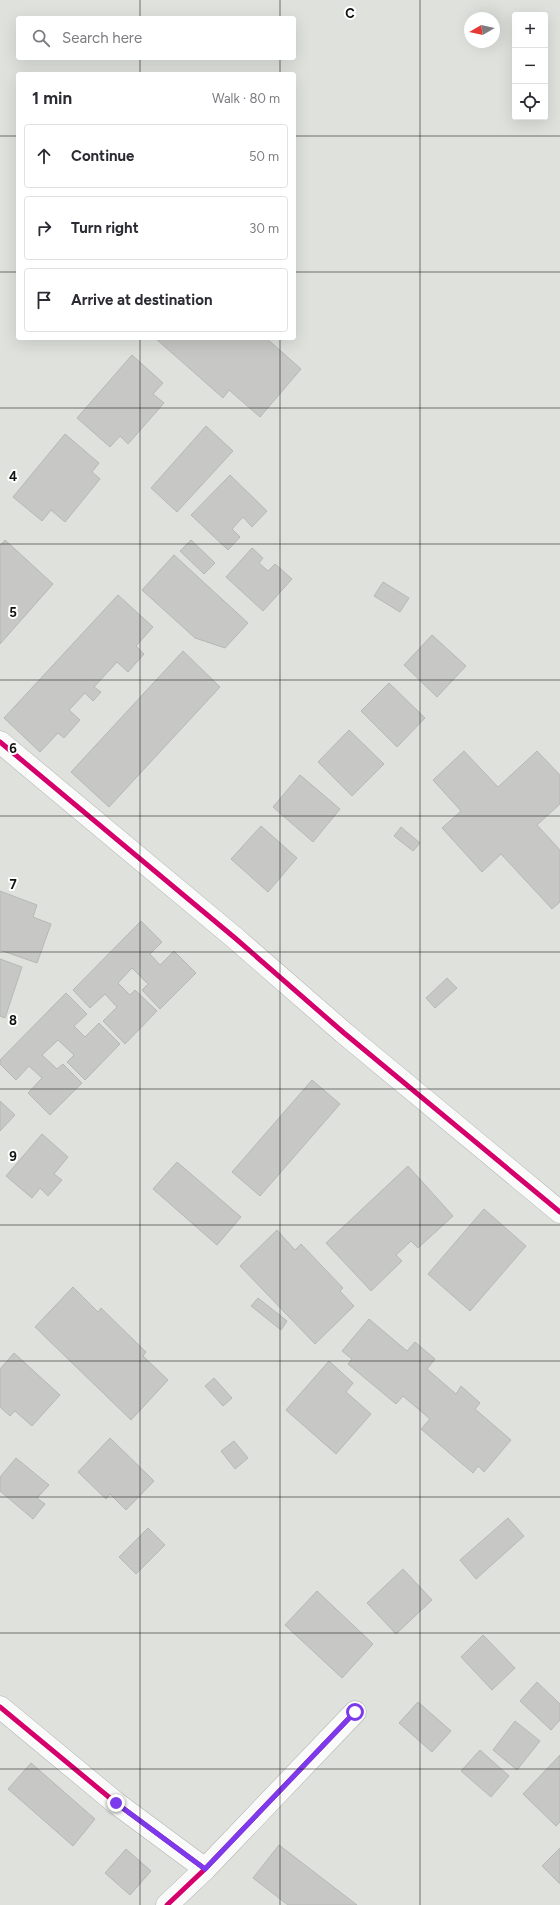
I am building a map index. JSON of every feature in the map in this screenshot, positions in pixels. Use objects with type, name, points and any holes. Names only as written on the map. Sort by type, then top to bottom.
[{"type":"street","points":[[0,742],[235,938],[344,1033],[560,1212]]},
{"type":"street","points":[[0,1707],[116,1803],[205,1869]]},
{"type":"street","points":[[168,1905],[205,1869],[355,1712]]},
{"type":"building","points":[[157,340],[268,340],[301,369],[260,417],[229,390],[223,398]]},
{"type":"building","points":[[132,355],[163,383],[153,394],[164,403],[128,444],[120,436],[110,447],[77,418]]},
{"type":"building","points":[[206,426],[233,451],[177,512],[151,488]]},
{"type":"building","points":[[65,434],[99,463],[92,472],[100,479],[65,522],[51,510],[42,521],[13,497]]},
{"type":"building","points":[[230,475],[267,511],[252,527],[243,517],[232,529],[240,537],[228,550],[191,515]]},
{"type":"building","points":[[5,540],[53,584],[0,644],[0,546]]},
{"type":"building","points":[[191,540],[215,563],[204,574],[180,551]]},
{"type":"building","points":[[252,548],[263,558],[259,563],[268,571],[275,564],[292,579],[263,611],[226,577]]},
{"type":"building","points":[[174,555],[248,623],[225,648],[195,638],[142,590]]},
{"type":"building","points":[[383,582],[409,598],[400,612],[374,596]]},
{"type":"building","points":[[118,595],[153,627],[136,646],[144,654],[128,672],[117,662],[94,687],[101,692],[93,701],[85,693],[69,710],[80,720],[64,738],[58,733],[40,752],[4,718]]},
{"type":"building","points":[[432,635],[466,666],[437,697],[404,665]]},
{"type":"building","points":[[183,651],[220,687],[109,807],[71,772]]},
{"type":"building","points":[[389,683],[425,718],[397,747],[361,711]]},
{"type":"building","points":[[349,730],[384,764],[352,796],[318,762]]},
{"type":"building","points":[[464,751],[498,787],[537,751],[560,775],[560,804],[537,825],[560,850],[560,902],[552,909],[501,854],[482,872],[442,828],[461,811],[433,780]]},
{"type":"building","points":[[300,775],[340,809],[313,842],[273,807]]},
{"type":"building","points":[[261,826],[297,858],[268,892],[231,859]]},
{"type":"building","points":[[401,827],[420,843],[413,851],[394,836]]},
{"type":"building","points":[[0,891],[37,905],[33,917],[51,924],[37,963],[0,950]]},
{"type":"building","points":[[141,921],[162,942],[150,954],[160,965],[174,951],[196,973],[160,1009],[142,990],[148,984],[132,968],[118,983],[130,995],[135,990],[157,1011],[125,1044],[103,1021],[117,1007],[105,994],[90,1008],[73,990]]},
{"type":"building","points":[[0,959],[22,967],[5,1018],[0,1016]]},
{"type":"building","points":[[447,978],[457,988],[435,1008],[426,998]]},
{"type":"building","points":[[66,993],[87,1014],[74,1026],[85,1037],[99,1023],[120,1044],[85,1080],[67,1062],[74,1055],[58,1040],[42,1055],[57,1069],[63,1064],[82,1083],[50,1115],[28,1093],[42,1078],[29,1066],[16,1080],[0,1064],[0,1060]]},
{"type":"building","points":[[312,1080],[340,1104],[260,1196],[232,1172]]},
{"type":"building","points":[[0,1101],[15,1115],[0,1131]]},
{"type":"building","points":[[42,1134],[68,1157],[54,1174],[62,1180],[48,1196],[40,1188],[32,1198],[6,1176]]},
{"type":"building","points":[[177,1162],[241,1217],[217,1245],[153,1189]]},
{"type":"building","points":[[408,1166],[453,1216],[418,1248],[411,1241],[396,1255],[402,1261],[371,1291],[326,1243]]},
{"type":"building","points":[[484,1209],[526,1246],[470,1311],[428,1274]]},
{"type":"building","points":[[277,1230],[295,1250],[301,1244],[343,1288],[340,1291],[354,1306],[315,1344],[240,1266]]},
{"type":"building","points":[[73,1287],[98,1312],[101,1308],[146,1352],[143,1356],[168,1380],[131,1420],[35,1327]]},
{"type":"building","points":[[258,1298],[287,1321],[281,1330],[251,1306]]},
{"type":"building","points":[[369,1319],[407,1351],[415,1342],[435,1359],[427,1369],[456,1394],[461,1386],[480,1403],[475,1409],[511,1440],[484,1472],[478,1466],[473,1473],[421,1429],[430,1419],[403,1396],[396,1404],[348,1364],[352,1359],[342,1351]]},
{"type":"building","points":[[14,1353],[60,1395],[32,1426],[15,1411],[10,1416],[0,1407],[0,1369]]},
{"type":"building","points":[[329,1361],[353,1383],[346,1392],[371,1414],[336,1454],[286,1410]]},
{"type":"building","points":[[214,1378],[232,1398],[223,1406],[205,1386]]},
{"type":"building","points":[[110,1438],[154,1481],[126,1510],[110,1494],[106,1499],[78,1472]]},
{"type":"building","points":[[234,1441],[248,1458],[235,1469],[221,1451]]},
{"type":"building","points":[[16,1458],[49,1485],[37,1498],[45,1504],[33,1519],[0,1491],[0,1477]]},
{"type":"building","points":[[508,1518],[524,1536],[476,1579],[460,1560]]},
{"type":"building","points":[[148,1528],[165,1545],[136,1574],[119,1557]]},
{"type":"building","points":[[403,1569],[432,1600],[396,1634],[367,1603]]},
{"type":"building","points":[[317,1591],[373,1644],[342,1678],[285,1625]]},
{"type":"building","points":[[483,1635],[515,1668],[492,1690],[461,1657]]},
{"type":"building","points":[[537,1682],[560,1704],[560,1720],[551,1730],[520,1701]]},
{"type":"building","points":[[418,1702],[451,1731],[432,1752],[399,1723]]},
{"type":"building","points":[[515,1721],[540,1741],[517,1770],[493,1750]]},
{"type":"building","points":[[480,1750],[509,1776],[491,1797],[461,1771]]},
{"type":"building","points":[[560,1755],[560,1822],[556,1826],[523,1794]]},
{"type":"building","points":[[31,1763],[95,1819],[73,1846],[8,1789]]},
{"type":"building","points":[[279,1845],[357,1905],[288,1905],[253,1878]]},
{"type":"building","points":[[560,1848],[560,1884],[542,1866]]},
{"type":"building","points":[[126,1849],[151,1871],[130,1895],[105,1873]]},
{"type":"cycle path","points":[[0,742],[235,938],[344,1033],[560,1212]]},
{"type":"cycle path","points":[[0,1707],[116,1803],[205,1869]]},
{"type":"cycle path","points":[[167,1905],[205,1869],[355,1712]]},
{"type":"route","points":[[116,1803],[205,1869],[355,1712]]}]
